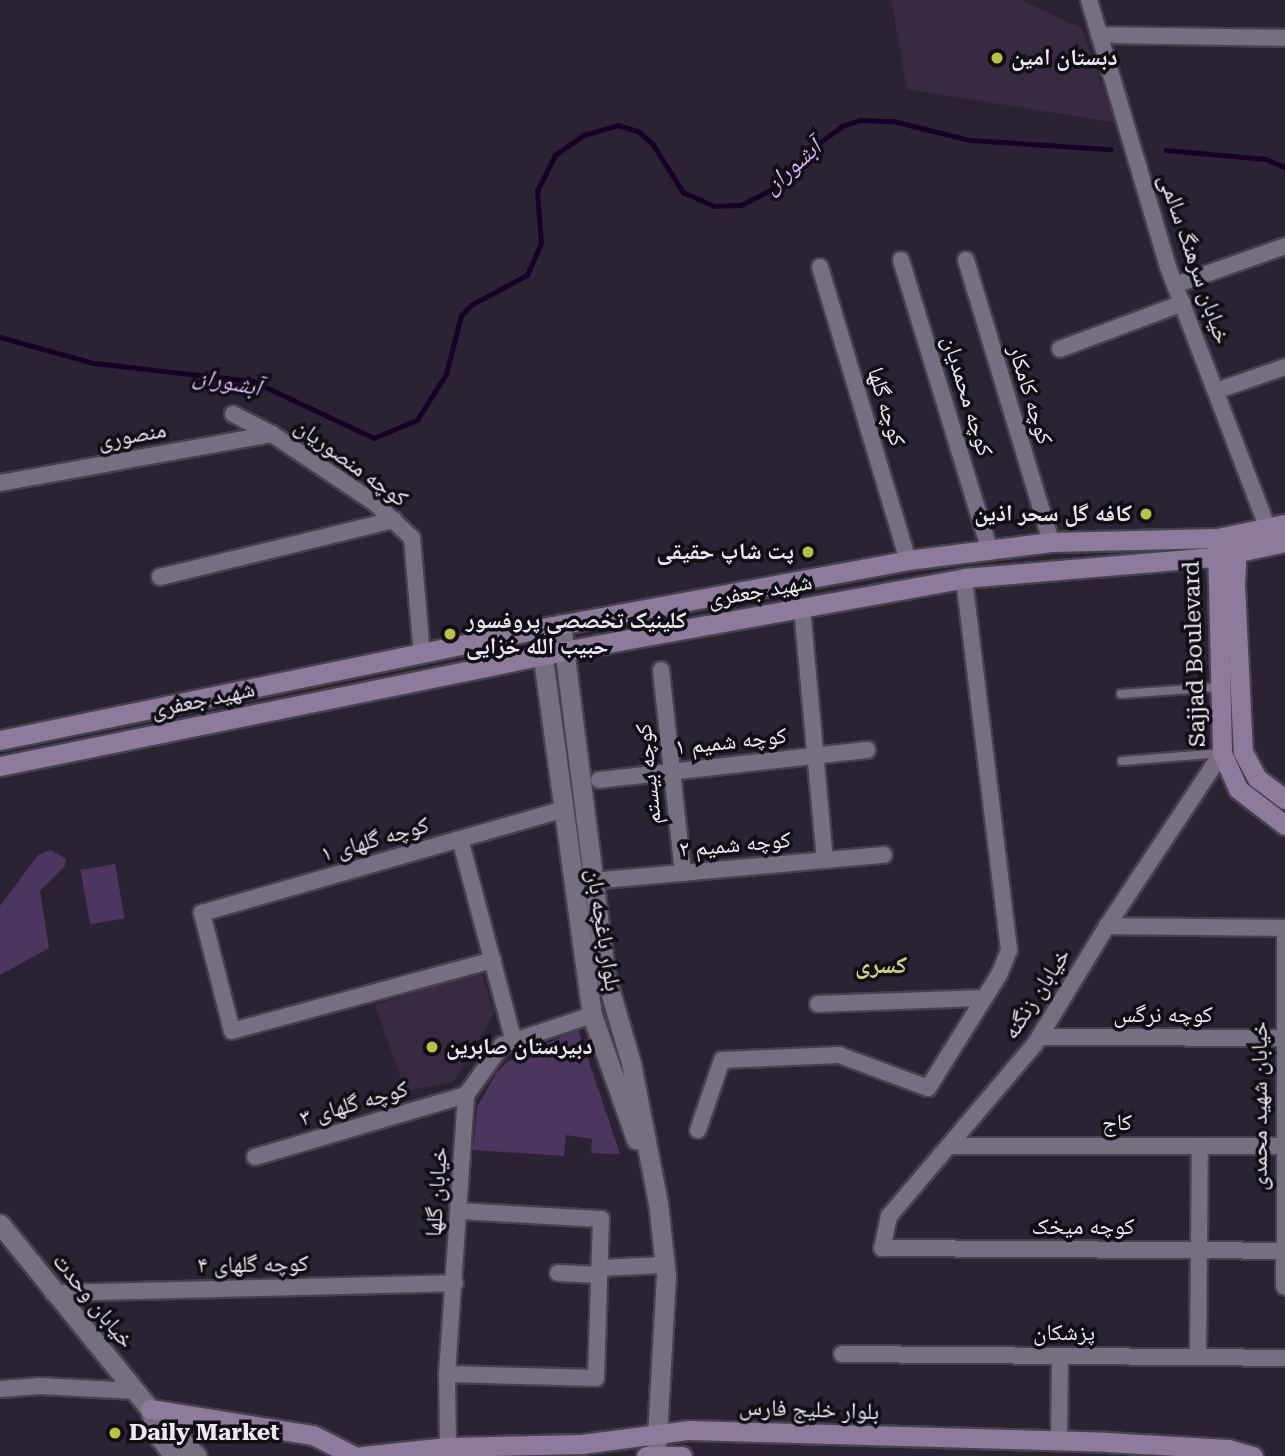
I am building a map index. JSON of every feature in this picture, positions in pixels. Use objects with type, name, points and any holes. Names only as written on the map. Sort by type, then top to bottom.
[{"type":"main road","name":"شهید جعفری","points":[[0,766],[544,664],[564,651],[964,578],[1237,545],[1278,535]]},
{"type":"main road","name":"شهید جعفری","points":[[0,740],[561,624],[989,547],[1052,542],[1216,547]]},
{"type":"main road","name":"Sajjad Boulevard","points":[[1237,545],[1242,752],[1257,778],[1285,799]]},
{"type":"main road","name":"Sajjad Boulevard","points":[[1216,547],[1222,753],[1238,789],[1285,825]]},
{"type":"main road","points":[[1222,753],[1242,752]]},
{"type":"main road","points":[[150,1409],[313,1435],[354,1456]]},
{"type":"main road","name":"بلوار خلیج فارس","points":[[362,1456],[448,1447],[582,1444],[689,1430],[1059,1441],[1228,1449],[1254,1456]]},
{"type":"main road","points":[[646,1456],[682,1456]]},
{"type":"street","name":"خیابان سرهنگ سالمی","points":[[1089,0],[1175,285],[1216,391],[1278,535]]},
{"type":"street","points":[[1099,35],[1285,38]]},
{"type":"street","points":[[1175,285],[1285,246]]},
{"type":"street","name":"کوچه محمدیان","points":[[901,260],[989,547]]},
{"type":"street","name":"کوچه کامکار","points":[[966,260],[1052,542]]},
{"type":"street","name":"کوچه گلها","points":[[820,268],[908,560]]},
{"type":"street","points":[[1060,349],[1183,303]]},
{"type":"street","points":[[1216,391],[1285,367]]},
{"type":"street","name":"کوچه منصوریان","points":[[233,414],[272,434],[376,504],[412,538],[422,654]]},
{"type":"street","name":"منصوری","points":[[0,483],[272,434]]},
{"type":"street","points":[[160,577],[394,520]]},
{"type":"street","points":[[698,1130],[722,1060],[839,1055],[928,1088],[984,998],[1009,950],[964,578]]},
{"type":"street","points":[[802,608],[825,860]]},
{"type":"street","name":"بلوار باغچه بان","points":[[561,624],[591,881],[605,974],[631,1063],[659,1203],[665,1265],[656,1456]]},
{"type":"street","name":"بلوار باغچه بان","points":[[539,629],[561,810],[592,1016],[659,1203]]},
{"type":"street","points":[[544,664],[558,666],[566,673]]},
{"type":"street","name":"کوچه بیستم","points":[[661,670],[683,873]]},
{"type":"street","name":"کوچه شمیم ۱","points":[[599,780],[867,750]]},
{"type":"street","name":"خیابان زنگنه","points":[[881,1248],[889,1216],[1040,1037],[1107,926],[1222,753]]},
{"type":"street","name":"کوچه گلهای ۱","points":[[493,960],[232,1031],[202,913],[561,810]]},
{"type":"street","points":[[460,839],[513,1042]]},
{"type":"street","name":"کوچه شمیم ۲","points":[[591,881],[884,855]]},
{"type":"street","points":[[1107,926],[1285,928]]},
{"type":"street","name":"خیابان شهید محمدی","points":[[1285,928],[1285,1285]]},
{"type":"street","points":[[818,1004],[984,998]]},
{"type":"street","points":[[466,1095],[502,1045],[592,1016]]},
{"type":"street","name":"کوچه نرگس","points":[[1040,1037],[1285,1038]]},
{"type":"street","name":"کوچه گلهای ۳","points":[[255,1157],[466,1095]]},
{"type":"street","name":"خیابان گلها","points":[[448,1447],[447,1374],[466,1095]]},
{"type":"street","name":"کاج","points":[[949,1146],[1285,1146]]},
{"type":"street","points":[[1198,1357],[1200,1146]]},
{"type":"street","points":[[447,1374],[596,1378],[601,1219],[459,1211]]},
{"type":"street","name":"خیابان وحدت","points":[[0,1224],[53,1293],[150,1409]]},
{"type":"street","name":"کوچه میخک","points":[[881,1248],[1285,1251]]},
{"type":"street","points":[[558,1273],[665,1265]]},
{"type":"street","name":"کوچه گلهای ۴","points":[[53,1293],[454,1283]]},
{"type":"street","name":"پزشکان","points":[[842,1354],[1285,1357]]},
{"type":"street","points":[[1059,1441],[1060,1356]]},
{"type":"street","points":[[0,1389],[136,1391]]},
{"type":"street","points":[[150,1409],[159,1437],[174,1456]]},
{"type":"street","points":[[150,1409],[197,1456]]},
{"type":"lane","points":[[1121,694],[1219,687]]},
{"type":"lane","points":[[1122,761],[1222,753]]},
{"type":"shaded area","name":"دبستان امین","points":[[891,0],[1021,0],[1081,28],[1116,123],[907,89]]},
{"type":"shaded area","points":[[51,850],[66,859],[65,866],[40,891],[49,948],[0,975],[0,906],[38,855]]},
{"type":"shaded area","points":[[115,864],[125,918],[90,924],[81,870]]},
{"type":"shaded area","name":"دبیرستان صابرین","points":[[480,969],[495,1012],[453,1082],[405,1091],[375,1005]]},
{"type":"shaded area","points":[[578,1029],[620,1154],[591,1153],[592,1139],[566,1135],[564,1156],[473,1150],[477,1107],[497,1072],[507,1062]]},
{"type":"waterway","name":"آبشوران","points":[[0,337],[94,363],[253,381],[374,438],[417,420],[446,374],[461,316],[471,305],[527,275],[541,244],[537,191],[555,155],[584,135],[618,125],[638,131],[653,144],[683,192],[714,206],[741,205],[771,190],[819,143],[842,126],[860,120],[893,121],[970,140],[1111,149]]},
{"type":"waterway","name":"آبشوران","points":[[1166,150],[1266,159],[1285,167]]},
{"type":"place","name":"دبستان امین","points":[[997,58]]},
{"type":"place","name":"کافه گل سحر اذین","points":[[1146,514]]},
{"type":"place","name":"پت شاپ حقیقی","points":[[808,552]]},
{"type":"place","name":"کلینیک تخصصی پروفسور حبیب الله خزایی","points":[[450,634]]},
{"type":"place","name":"دبیرستان صابرین","points":[[432,1047]]},
{"type":"place","name":"Daily Market","points":[[115,1433]]},
{"type":"district","name":"کسری","points":[[881,966]]}]
